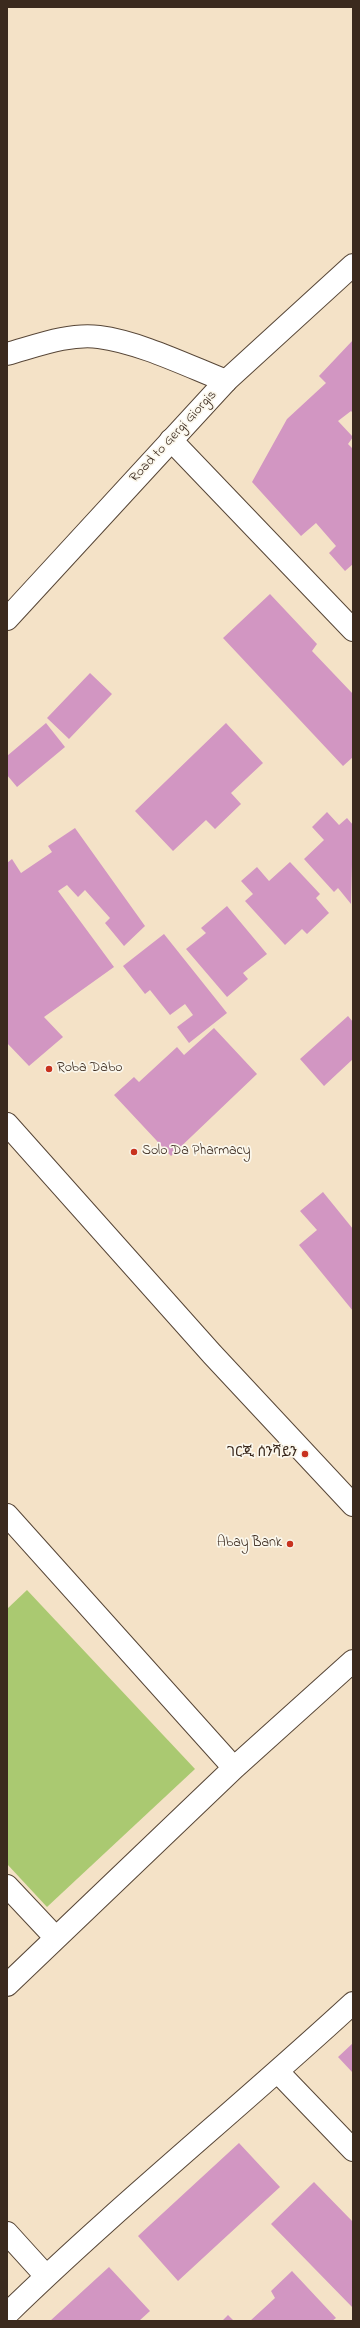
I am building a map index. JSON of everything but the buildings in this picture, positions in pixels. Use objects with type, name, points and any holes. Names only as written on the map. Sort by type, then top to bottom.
[{"type":"street","name":"Road to Gergi Giorgis","points":[[7,620],[226,381],[353,265]]},
{"type":"street","points":[[7,354],[63,339],[99,337],[129,344],[226,381]]},
{"type":"street","points":[[171,440],[353,630]]},
{"type":"street","points":[[7,1124],[212,1354],[353,1505]]},
{"type":"street","points":[[7,1515],[234,1768]]},
{"type":"street","points":[[7,1985],[55,1937],[234,1768],[353,1661]]},
{"type":"street","points":[[7,1886],[55,1937]]},
{"type":"street","points":[[7,2314],[46,2276],[278,2072],[353,2003]]},
{"type":"street","points":[[278,2072],[353,2150]]},
{"type":"street","points":[[7,2233],[46,2276]]},
{"type":"green space","points":[[27,1590],[195,1769],[47,1907],[7,1864],[7,1609]]},
{"type":"place","name":"Roba Dabo","points":[[49,1069]]},
{"type":"place","name":"Solo Da Pharmacy","points":[[134,1152]]},
{"type":"place","name":"ገርጂ ሰንሻይን","points":[[305,1454]]},
{"type":"place","name":"Abay Bank","points":[[290,1544]]}]
